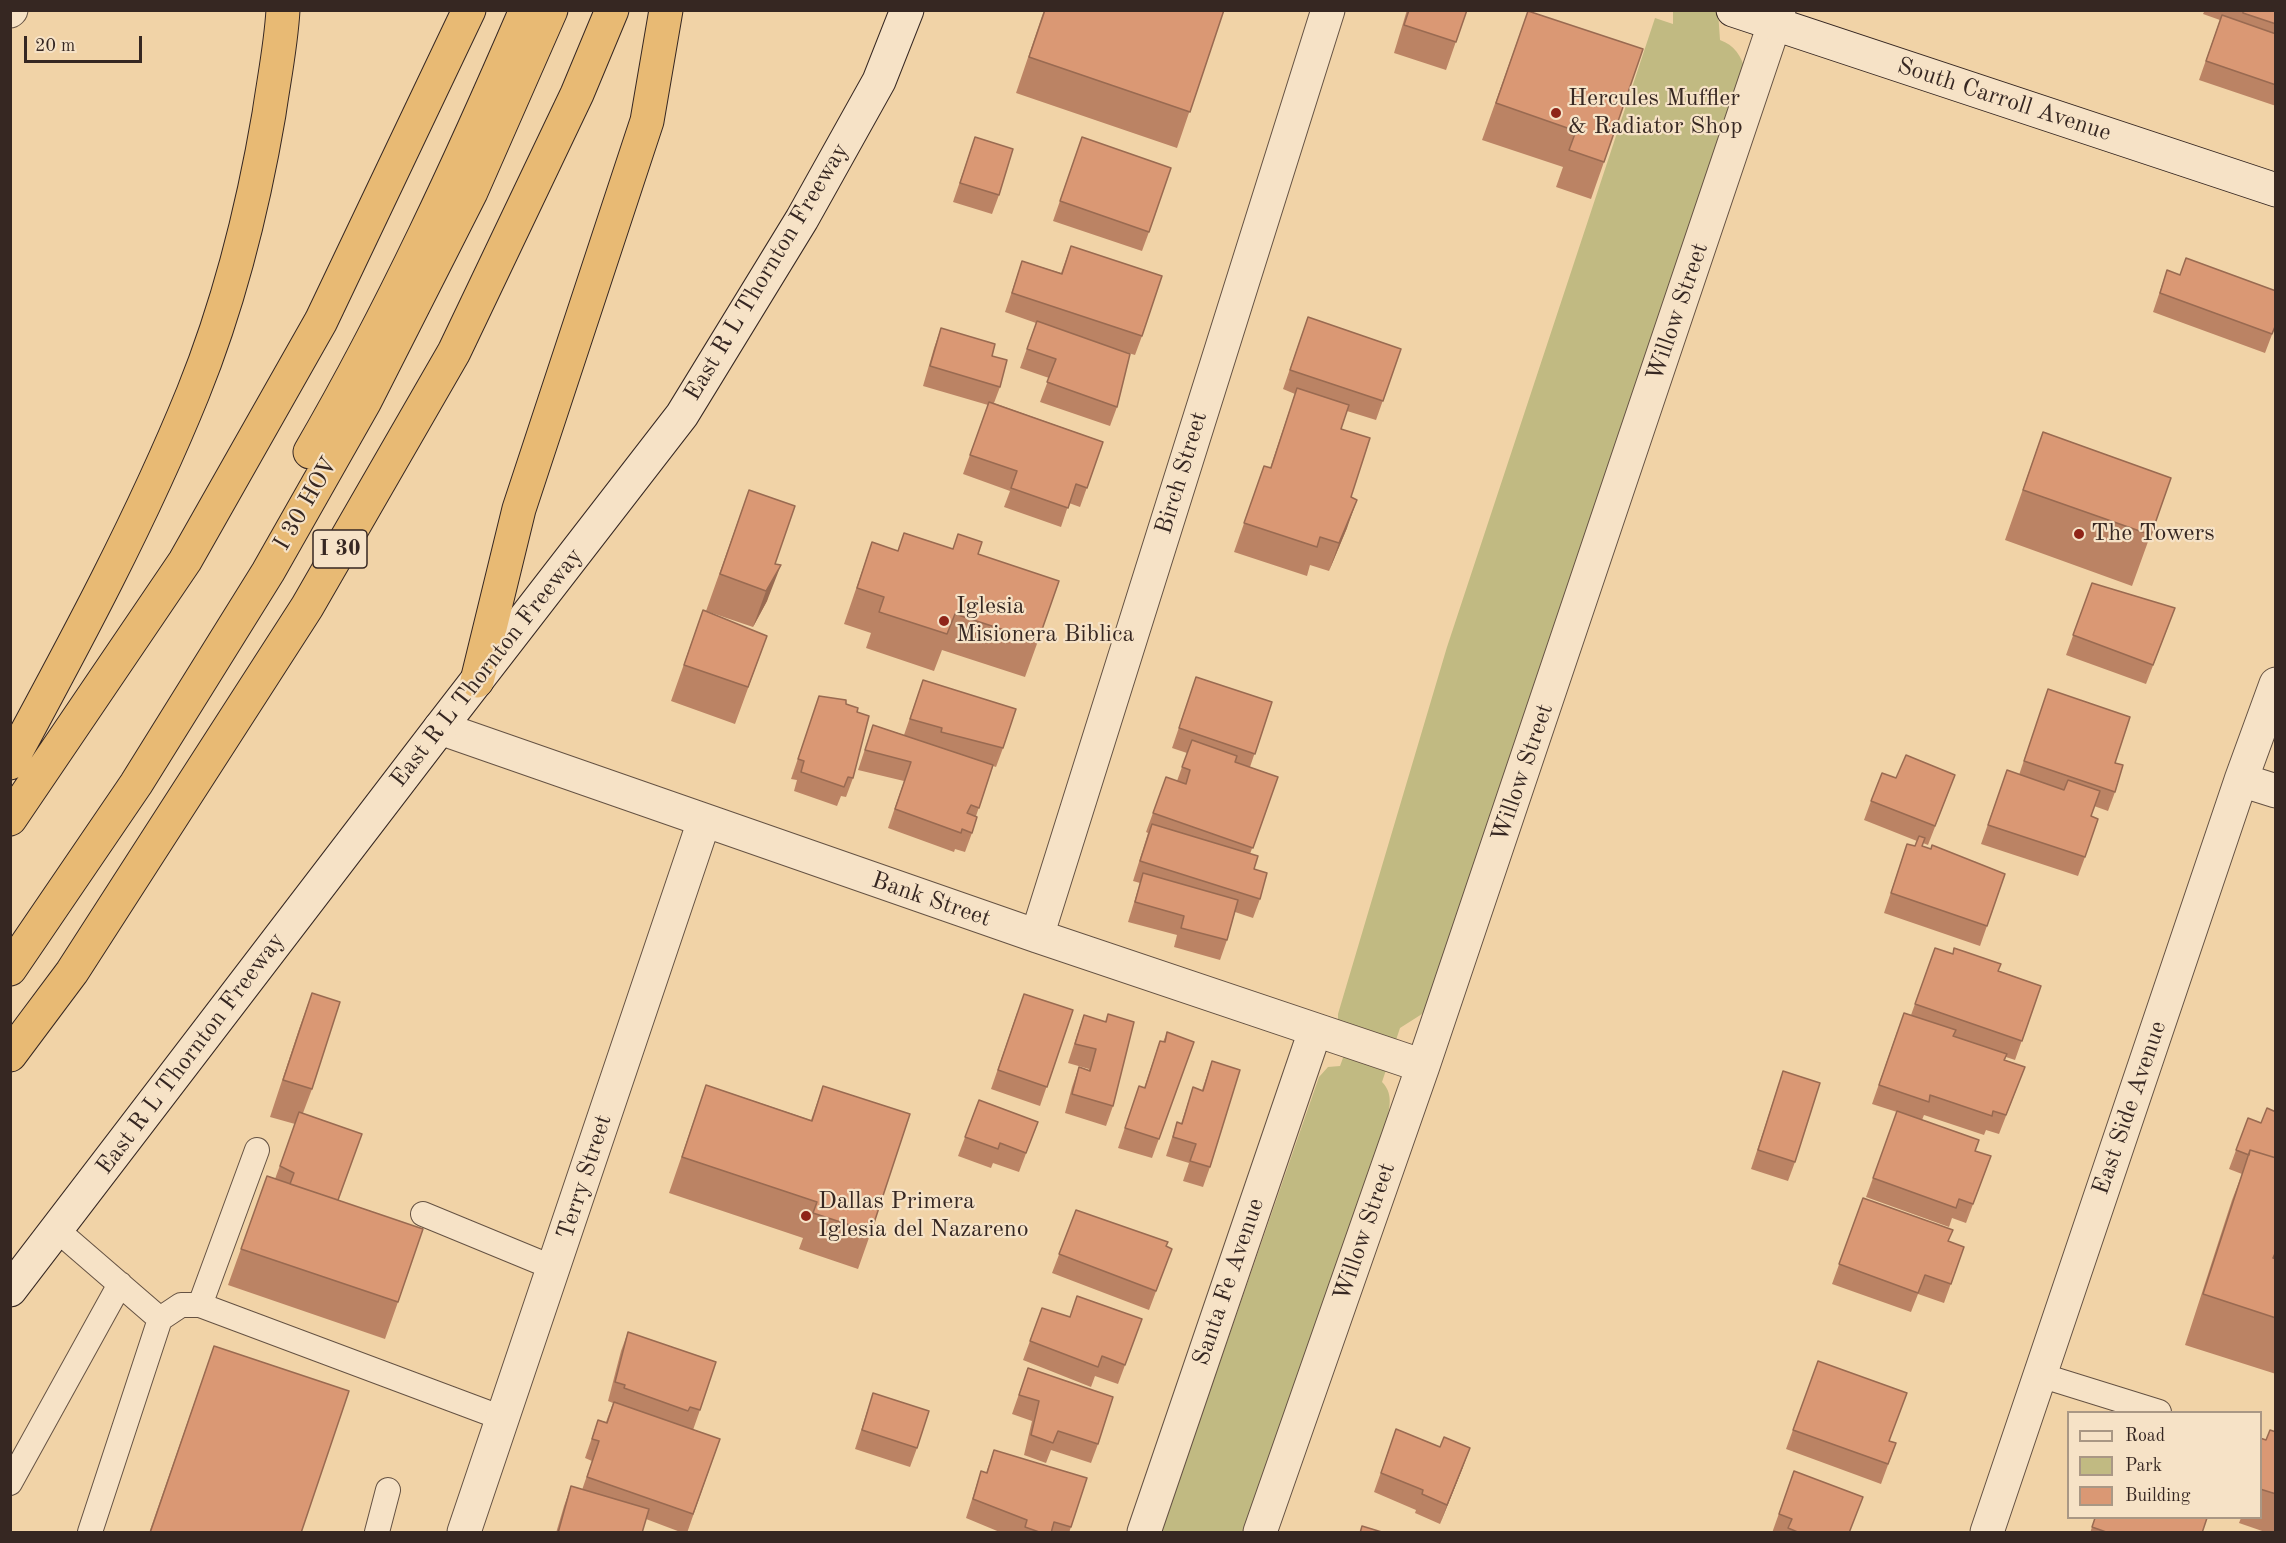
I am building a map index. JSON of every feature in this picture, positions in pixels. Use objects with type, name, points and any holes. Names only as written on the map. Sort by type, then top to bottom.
[{"type":"highway","points":[[10,763],[140,514],[194,391],[233,276],[260,169],[281,42],[283,10]]},
{"type":"highway","points":[[10,819],[185,561],[321,321],[442,72],[469,10]]},
{"type":"highway","name":"I 30 HOV","points":[[10,929],[123,763],[223,602],[321,433],[401,280],[493,88],[526,10]]},
{"type":"highway","name":"I 30 HOV","points":[[10,969],[142,774],[267,572],[360,410],[471,192],[551,10]]},
{"type":"highway","name":"I 30","points":[[10,1055],[72,972],[307,607],[454,352],[577,94],[612,10]]},
{"type":"highway","points":[[477,681],[519,509],[647,121],[666,10]]},
{"type":"street","name":"East R L Thornton Freeway","points":[[10,1290],[682,415],[808,209],[879,81],[907,10]]},
{"type":"street","name":"Birch Street","points":[[1036,936],[1328,10]]},
{"type":"street","name":"South Carroll Avenue","points":[[1733,10],[1777,17],[2276,190]]},
{"type":"street","name":"Willow Street","points":[[1260,1533],[1423,1066],[1777,17]]},
{"type":"street","name":"East Side Avenue","points":[[1987,1533],[2241,780],[2276,684]]},
{"type":"street","name":"Bank Street","points":[[440,728],[1036,936],[1423,1066]]},
{"type":"street","points":[[2241,780],[2276,791]]},
{"type":"street","name":"Terry Street","points":[[464,1533],[704,821]]},
{"type":"street","name":"Santa Fe Avenue","points":[[1144,1533],[1315,1031]]},
{"type":"lane","points":[[200,1305],[257,1150]]},
{"type":"lane","points":[[423,1214],[554,1268]]},
{"type":"lane","points":[[57,1230],[160,1319]]},
{"type":"lane","points":[[10,1483],[120,1284]]},
{"type":"lane","points":[[90,1533],[160,1319],[181,1305],[200,1305],[502,1418]]},
{"type":"lane","points":[[2040,1375],[2153,1411]]},
{"type":"lane","points":[[377,1533],[388,1490]]},
{"type":"green space","points":[[1673,11],[1718,11],[1720,40],[1737,52],[1745,71],[1428,1004],[1422,1014],[1400,1028],[1382,1082],[1389,1095],[1387,1120],[1243,1532],[1161,1532],[1319,1077],[1328,1067],[1340,1066],[1354,1028],[1338,1020],[1338,1014],[1447,647],[1655,18],[1673,24]]},
{"type":"building","points":[[1045,10],[1224,10],[1190,112],[1029,57]]},
{"type":"building","points":[[1409,10],[1467,10],[1456,42],[1404,25]]},
{"type":"building","points":[[2243,10],[2276,10],[2276,24],[2243,13]]},
{"type":"building","name":"Hercules Muffler & Radiator Shop","points":[[1528,11],[1643,49],[1604,162],[1569,150],[1576,131],[1496,103]]},
{"type":"building","points":[[2222,15],[2276,34],[2276,85],[2206,61]]},
{"type":"building","points":[[975,137],[1013,149],[999,195],[960,183]]},
{"type":"building","points":[[1082,137],[1171,168],[1149,232],[1060,201]]},
{"type":"building","points":[[1071,246],[1162,276],[1142,336],[1012,293],[1022,261],[1062,274]]},
{"type":"building","points":[[2186,258],[2276,291],[2276,324],[2272,334],[2160,293],[2167,270],[2180,275]]},
{"type":"building","points":[[1308,317],[1401,349],[1383,401],[1290,370]]},
{"type":"building","points":[[1037,321],[1130,354],[1117,407],[1047,382],[1056,359],[1027,349]]},
{"type":"building","points":[[941,328],[995,344],[992,356],[1007,360],[1000,387],[930,366]]},
{"type":"building","points":[[1297,388],[1349,405],[1341,429],[1370,438],[1351,497],[1357,500],[1339,543],[1320,537],[1317,547],[1244,523],[1264,466],[1271,468]]},
{"type":"building","points":[[989,402],[1103,442],[1087,488],[1076,484],[1068,508],[1011,488],[1017,471],[970,455]]},
{"type":"building","points":[[2043,432],[2171,478],[2151,535],[2023,490]]},
{"type":"building","points":[[749,490],[795,506],[775,564],[781,565],[766,591],[720,574]]},
{"type":"building","points":[[904,533],[953,549],[958,534],[982,542],[978,554],[1059,581],[1038,641],[955,614],[947,634],[879,612],[884,597],[857,588],[872,542],[898,551]]},
{"type":"building","points":[[2092,583],[2175,608],[2153,665],[2073,635]]},
{"type":"building","points":[[703,610],[767,636],[748,687],[684,665]]},
{"type":"building","points":[[1196,677],[1272,702],[1255,754],[1179,728]]},
{"type":"building","points":[[923,680],[1016,709],[1003,748],[941,732],[942,728],[910,719]]},
{"type":"building","points":[[2048,689],[2130,717],[2115,763],[2123,765],[2115,792],[2024,761]]},
{"type":"building","points":[[819,696],[846,700],[846,704],[858,708],[857,712],[869,716],[853,778],[848,777],[844,787],[801,772],[804,761],[798,759]]},
{"type":"building","points":[[873,725],[993,765],[979,808],[971,805],[967,813],[977,817],[972,833],[962,829],[961,833],[895,809],[911,762],[865,750]]},
{"type":"building","points":[[1192,740],[1237,756],[1235,762],[1278,777],[1253,848],[1153,813],[1166,777],[1186,784],[1190,770],[1182,767]]},
{"type":"building","points":[[1906,755],[1955,775],[1935,826],[1871,801],[1882,773],[1896,778]]},
{"type":"building","points":[[2007,770],[2064,790],[2068,780],[2100,791],[2091,816],[2098,819],[2085,857],[1988,825]]},
{"type":"building","points":[[1152,824],[1258,856],[1254,869],[1267,873],[1260,899],[1140,861]]},
{"type":"building","points":[[1919,836],[1925,838],[1922,846],[1931,849],[1932,845],[2005,874],[1987,926],[1891,893],[1907,844],[1915,846]]},
{"type":"building","points":[[1143,873],[1238,900],[1227,940],[1181,928],[1184,916],[1135,902]]},
{"type":"building","points":[[1935,948],[1953,954],[1954,948],[2001,964],[1998,971],[2041,986],[2022,1041],[1915,1004]]},
{"type":"building","points":[[312,993],[340,1002],[312,1089],[283,1080]]},
{"type":"building","points":[[1024,994],[1073,1010],[1047,1087],[998,1070]]},
{"type":"building","points":[[1904,1013],[1956,1030],[1953,1036],[2007,1054],[2004,1060],[2025,1067],[2006,1115],[1993,1111],[1992,1116],[1930,1095],[1929,1102],[1879,1085]]},
{"type":"building","points":[[1108,1014],[1134,1022],[1113,1106],[1072,1094],[1079,1067],[1090,1071],[1096,1049],[1075,1044],[1084,1015],[1106,1022]]},
{"type":"building","points":[[1167,1032],[1194,1042],[1159,1139],[1125,1128],[1139,1086],[1145,1088],[1160,1041],[1165,1042]]},
{"type":"building","points":[[1212,1061],[1240,1070],[1210,1167],[1190,1161],[1196,1144],[1173,1137],[1177,1122],[1182,1124],[1193,1087],[1203,1091]]},
{"type":"building","points":[[1783,1071],[1820,1083],[1795,1162],[1758,1150]]},
{"type":"building","points":[[706,1085],[812,1121],[823,1086],[910,1114],[871,1232],[813,1213],[817,1202],[682,1157]]},
{"type":"building","points":[[979,1100],[1038,1122],[1026,1153],[1000,1143],[998,1149],[965,1137]]},
{"type":"building","points":[[2267,1108],[2276,1112],[2276,1158],[2250,1150],[2249,1155],[2236,1150],[2248,1118],[2261,1123]]},
{"type":"building","points":[[1897,1111],[1979,1140],[1975,1151],[1991,1156],[1973,1204],[1959,1199],[1956,1208],[1873,1178]]},
{"type":"building","points":[[299,1112],[362,1134],[338,1200],[290,1184],[294,1173],[280,1166]]},
{"type":"building","points":[[2250,1150],[2276,1158],[2276,1251],[2273,1258],[2276,1259],[2276,1318],[2203,1294]]},
{"type":"building","points":[[267,1176],[423,1229],[398,1302],[241,1249]]},
{"type":"building","points":[[1863,1198],[1953,1230],[1948,1241],[1964,1247],[1951,1284],[1925,1275],[1918,1293],[1839,1264]]},
{"type":"building","points":[[1076,1210],[1168,1242],[1166,1246],[1172,1249],[1156,1291],[1059,1254]]},
{"type":"building","points":[[1077,1296],[1142,1319],[1125,1365],[1102,1356],[1098,1367],[1030,1341],[1042,1308],[1070,1317]]},
{"type":"building","points":[[628,1332],[716,1362],[700,1410],[690,1407],[688,1411],[624,1388],[625,1385],[615,1382]]},
{"type":"building","points":[[214,1346],[349,1391],[301,1533],[150,1533]]},
{"type":"building","points":[[1818,1361],[1907,1393],[1889,1441],[1896,1443],[1888,1464],[1793,1430]]},
{"type":"building","points":[[1028,1368],[1113,1397],[1098,1444],[1058,1431],[1053,1443],[1031,1435],[1039,1401],[1019,1395]]},
{"type":"building","points":[[873,1393],[929,1411],[917,1448],[862,1430]]},
{"type":"building","points":[[614,1402],[720,1439],[693,1514],[587,1477],[599,1441],[592,1439],[598,1420],[607,1423]]},
{"type":"building","points":[[1396,1429],[1440,1447],[1444,1437],[1470,1448],[1447,1505],[1422,1494],[1423,1490],[1381,1473]]},
{"type":"building","points":[[2270,1430],[2276,1432],[2276,1494],[2262,1490],[2262,1439],[2266,1440]]},
{"type":"building","points":[[994,1450],[1087,1478],[1071,1527],[1054,1522],[1051,1533],[1042,1533],[1025,1527],[1027,1520],[973,1499],[981,1471],[987,1473]]},
{"type":"building","points":[[1794,1471],[1863,1497],[1849,1533],[1800,1533],[1788,1528],[1792,1519],[1779,1514]]},
{"type":"building","points":[[571,1486],[649,1509],[642,1533],[558,1533]]},
{"type":"building","points":[[2095,1519],[2207,1519],[2202,1533],[2109,1533],[2092,1527]]},
{"type":"building","points":[[1362,1526],[1385,1533],[1360,1533]]},
{"type":"place","name":"Hercules Muffler & Radiator Shop","points":[[1556,113]]},
{"type":"place","name":"The Towers","points":[[2079,534]]},
{"type":"place","name":"Iglesia Misionera Biblica","points":[[944,621]]},
{"type":"place","name":"Dallas Primera Iglesia del Nazareno","points":[[806,1216]]}]
